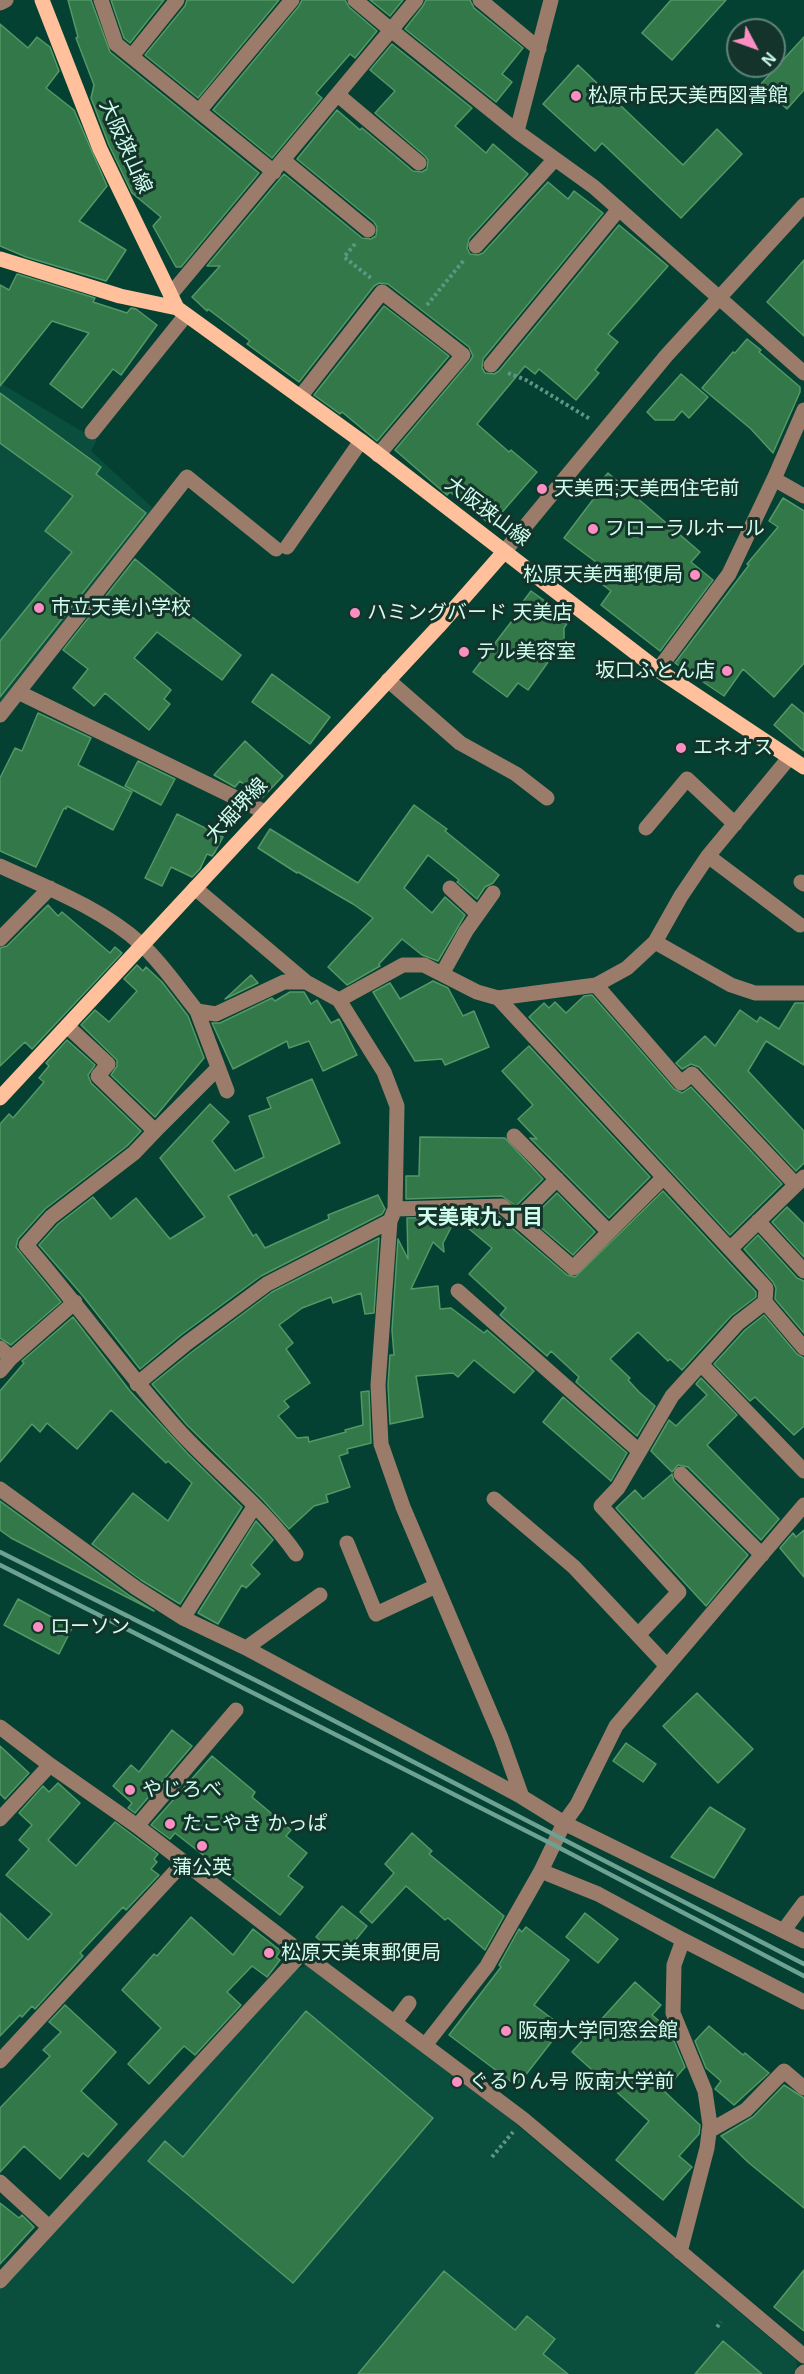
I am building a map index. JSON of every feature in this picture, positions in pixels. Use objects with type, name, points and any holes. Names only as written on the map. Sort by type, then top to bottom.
[{"type":"main road","name":"大阪狭山線","points":[[42,0],[100,149],[178,306],[361,441],[658,670],[804,767]]},
{"type":"main road","name":"大阪狭山線","points":[[0,259],[120,296],[178,306]]},
{"type":"main road","name":"大堀堺線","points":[[0,1098],[504,552]]},
{"type":"street","points":[[0,3],[6,0]]},
{"type":"street","points":[[101,0],[116,44],[200,111],[368,230]]},
{"type":"street","points":[[132,56],[177,0]]},
{"type":"street","points":[[200,111],[292,0]]},
{"type":"street","points":[[355,0],[518,131],[594,187],[720,296],[804,373]]},
{"type":"street","points":[[92,432],[178,306],[279,166],[416,0]]},
{"type":"street","points":[[480,0],[538,49]]},
{"type":"street","points":[[518,131],[551,0]]},
{"type":"street","points":[[338,95],[419,163]]},
{"type":"street","points":[[476,246],[555,159]]},
{"type":"street","points":[[504,552],[666,356],[804,206]]},
{"type":"street","points":[[491,366],[619,209]]},
{"type":"street","points":[[300,397],[382,292],[417,318],[463,355],[378,455]]},
{"type":"street","points":[[658,670],[729,574],[774,480],[804,410]]},
{"type":"street","points":[[0,715],[187,477],[281,548],[361,441]]},
{"type":"street","points":[[774,480],[804,496]]},
{"type":"street","points":[[388,680],[460,743],[516,774],[547,798]]},
{"type":"street","points":[[18,692],[265,812]]},
{"type":"street","points":[[339,1000],[404,966],[424,965],[477,992],[498,998],[596,985],[627,968],[655,942],[681,896],[708,856],[789,758]]},
{"type":"street","points":[[646,828],[687,779],[735,824]]},
{"type":"street","points":[[708,856],[800,925]]},
{"type":"street","points":[[0,866],[50,888],[120,927],[142,945],[197,1011],[227,1091]]},
{"type":"street","points":[[0,939],[50,888]]},
{"type":"street","points":[[195,888],[306,982],[339,1000],[384,1072],[397,1106],[392,1215],[378,1385],[381,1444],[403,1508],[501,1738],[522,1797]]},
{"type":"street","points":[[450,888],[478,914]]},
{"type":"street","points":[[442,974],[466,931],[493,893]]},
{"type":"street","points":[[655,942],[731,985],[755,993],[804,993]]},
{"type":"street","points":[[197,1011],[216,1014],[284,982],[306,982]]},
{"type":"street","points":[[596,985],[681,1083],[692,1074],[800,1181],[730,1249]]},
{"type":"street","points":[[498,998],[766,1288],[765,1302],[804,1348]]},
{"type":"street","points":[[67,1026],[108,1064],[98,1076],[155,1131]]},
{"type":"street","points":[[218,1068],[134,1153],[51,1217],[26,1245],[75,1302],[137,1384],[182,1434],[280,1530],[296,1554]]},
{"type":"street","points":[[514,1136],[609,1232]]},
{"type":"street","points":[[137,1384],[187,1343],[267,1284],[392,1215],[502,1206],[573,1268],[663,1178]]},
{"type":"street","points":[[517,1219],[557,1179]]},
{"type":"street","points":[[758,1221],[804,1271]]},
{"type":"street","points":[[458,1291],[639,1451]]},
{"type":"street","points":[[0,1371],[6,1353],[75,1302]]},
{"type":"street","points":[[638,1635],[679,1592],[601,1506],[618,1488],[672,1396],[738,1323],[765,1302]]},
{"type":"street","points":[[701,1364],[804,1471]]},
{"type":"street","points":[[681,1474],[762,1555]]},
{"type":"street","points":[[0,1489],[136,1588],[183,1618],[246,1648],[522,1797],[564,1823],[804,1941]]},
{"type":"street","points":[[494,1499],[574,1568],[667,1666]]},
{"type":"street","points":[[426,2044],[488,1966],[541,1871],[564,1823],[577,1805],[616,1726],[804,1505]]},
{"type":"street","points":[[183,1618],[254,1507]]},
{"type":"street","points":[[347,1543],[376,1614],[436,1586]]},
{"type":"street","points":[[246,1648],[320,1595]]},
{"type":"street","points":[[137,1826],[236,1710]]},
{"type":"street","points":[[0,1727],[137,1826],[523,2119],[680,2252],[801,2349]]},
{"type":"street","points":[[0,1820],[50,1765]]},
{"type":"street","points":[[0,2061],[184,1862]]},
{"type":"street","points":[[541,1871],[598,1894],[804,2002]]},
{"type":"street","points":[[784,1930],[804,1903]]},
{"type":"street","points":[[680,2252],[710,2131],[705,2091],[673,2013],[674,1965],[683,1940]]},
{"type":"street","points":[[0,2281],[302,1953]]},
{"type":"street","points":[[395,2022],[409,2003]]},
{"type":"street","points":[[710,2131],[746,2110],[784,2071],[804,2088]]},
{"type":"street","points":[[0,2182],[49,2228]]},
{"type":"path","points":[[368,230],[344,257],[376,282],[382,292]]},
{"type":"path","points":[[417,318],[476,246]]},
{"type":"path","points":[[491,366],[526,380],[605,429]]},
{"type":"path","points":[[492,2157],[516,2128]]},
{"type":"path","points":[[717,2327],[721,2322]]},
{"type":"shaded area","name":"市立天美小学校","points":[[0,383],[97,440],[91,451],[154,509],[0,707]]},
{"type":"shaded area","points":[[307,1966],[498,2109],[796,2360],[797,2369],[793,2374],[0,2374],[0,2286],[296,1969]]},
{"type":"building","points":[[68,0],[91,0],[110,52],[259,173],[181,267],[176,267],[153,226],[161,217],[132,193],[109,145],[91,98],[94,85],[76,38],[78,37]]},
{"type":"building","points":[[111,0],[164,0],[130,43],[124,38]]},
{"type":"building","points":[[187,0],[279,0],[198,98],[145,55],[185,6]]},
{"type":"building","points":[[302,0],[345,0],[349,7],[377,31],[355,58],[350,54],[316,93],[322,98],[272,158],[213,110]]},
{"type":"building","points":[[370,0],[403,0],[390,16]]},
{"type":"building","points":[[426,0],[470,0],[474,8],[523,48],[502,74],[512,82],[496,102],[405,29]]},
{"type":"building","points":[[671,0],[726,0],[672,60],[642,33]]},
{"type":"building","points":[[0,24],[28,48],[37,37],[50,47],[59,71],[46,88],[74,110],[107,186],[79,221],[126,250],[106,281],[26,257],[0,246]]},
{"type":"building","points":[[804,37],[804,90],[787,109],[760,85],[766,78],[786,78],[786,57]]},
{"type":"building","points":[[392,44],[472,108],[455,126],[486,153],[493,144],[528,174],[469,239],[467,248],[470,254],[483,253],[548,182],[568,199],[574,191],[603,213],[483,359],[482,368],[485,373],[494,374],[499,371],[619,225],[668,266],[608,334],[618,342],[595,370],[599,373],[576,400],[539,369],[535,374],[525,366],[477,424],[509,452],[511,450],[537,472],[491,525],[450,492],[447,495],[395,450],[473,356],[469,347],[388,284],[379,283],[374,286],[299,382],[247,344],[250,341],[208,309],[207,311],[192,297],[220,266],[207,266],[284,174],[362,238],[371,239],[376,236],[377,227],[374,222],[297,159],[337,110],[413,171],[422,172],[427,169],[428,160],[425,156],[375,113],[395,91],[370,70]]},
{"type":"building","points":[[578,65],[683,165],[717,129],[742,154],[681,218],[602,143],[595,151],[543,104]]},
{"type":"building","points":[[804,260],[804,336],[767,302]]},
{"type":"building","points":[[17,274],[95,298],[93,302],[127,313],[131,308],[136,309],[157,325],[121,375],[113,369],[82,408],[50,384],[89,333],[52,321],[0,386],[0,285],[9,290]]},
{"type":"building","points":[[384,306],[449,356],[377,441],[342,412],[340,414],[314,395]]},
{"type":"building","points":[[747,339],[800,387],[800,392],[773,453],[751,429],[702,388]]},
{"type":"building","points":[[681,374],[708,397],[689,418],[682,411],[674,420],[655,420],[647,412]]},
{"type":"building","points":[[0,393],[101,467],[96,474],[146,513],[0,697],[0,641],[72,552],[45,531],[73,496],[0,443]]},
{"type":"building","points":[[608,473],[700,552],[691,562],[713,580],[660,651],[601,605],[611,591],[588,574],[596,562],[564,538],[598,493],[594,489]]},
{"type":"building","points":[[783,498],[804,511],[804,663],[774,697],[743,669],[724,696],[675,663],[749,565],[747,564],[778,527],[769,521]]},
{"type":"building","points":[[135,559],[184,599],[178,606],[241,655],[222,680],[157,632],[134,658],[171,690],[164,699],[170,704],[149,730],[105,693],[94,706],[73,688],[88,669],[63,650]]},
{"type":"building","points":[[531,591],[570,619],[564,628],[564,640],[528,690],[518,683],[507,697],[473,672],[518,613],[516,611]]},
{"type":"building","points":[[272,674],[330,717],[310,744],[252,702]]},
{"type":"building","points":[[792,704],[804,714],[804,751],[774,725]]},
{"type":"building","points":[[38,713],[91,738],[78,765],[132,792],[113,830],[67,806],[66,809],[64,808],[36,867],[0,851],[0,778],[15,748],[22,751]]},
{"type":"building","points":[[245,741],[283,776],[261,799],[240,781],[235,787],[214,775]]},
{"type":"building","points":[[138,761],[175,779],[161,805],[125,786]]},
{"type":"building","points":[[414,805],[447,829],[445,831],[499,875],[493,883],[485,887],[477,899],[457,882],[459,880],[428,855],[404,888],[432,913],[445,897],[465,915],[438,961],[422,955],[402,939],[379,964],[380,966],[347,985],[328,967],[373,918],[258,848],[270,829],[358,883]]},
{"type":"building","points":[[177,814],[223,837],[212,856],[207,854],[200,869],[192,877],[171,867],[162,886],[145,878]]},
{"type":"building","points":[[48,905],[58,916],[62,912],[110,953],[115,947],[122,953],[32,1049],[25,1042],[0,1066],[0,948],[7,946]]},
{"type":"building","points":[[137,965],[143,971],[146,967],[162,982],[188,1016],[204,1058],[155,1117],[111,1075],[117,1066],[117,1060],[81,1025],[95,1010],[109,1022],[137,991],[124,979]]},
{"type":"building","points":[[251,975],[258,983],[225,999]]},
{"type":"building","points":[[433,981],[448,988],[463,1016],[474,1011],[489,1047],[445,1065],[442,1059],[415,1061],[373,992],[390,983],[400,999]]},
{"type":"building","points":[[290,992],[304,992],[311,1004],[317,1000],[331,1023],[339,1019],[357,1055],[323,1071],[309,1041],[289,1048],[287,1041],[233,1069],[212,1023],[220,1023],[272,998],[275,1001]]},
{"type":"building","points":[[592,995],[674,1089],[682,1093],[691,1087],[782,1184],[730,1235],[529,1017],[544,1003],[549,1008],[555,1002],[566,1013],[584,996]]},
{"type":"building","points":[[795,1003],[804,1003],[804,1065],[766,1041],[748,1071],[804,1131],[804,1163],[796,1171],[699,1067],[691,1064],[682,1069],[676,1063],[705,1036],[715,1046],[740,1010],[757,1022],[760,1017],[779,1029]]},
{"type":"building","points":[[67,1040],[95,1065],[88,1075],[91,1083],[141,1131],[127,1146],[45,1209],[18,1239],[16,1247],[61,1302],[11,1345],[0,1338],[0,1124],[9,1114],[13,1118],[44,1082],[39,1078],[49,1066],[46,1063]]},
{"type":"building","points":[[529,1046],[650,1177],[609,1218],[530,1138],[537,1139],[518,1119],[533,1105],[502,1071]]},
{"type":"building","points":[[312,1079],[340,1143],[228,1196],[253,1236],[256,1234],[265,1248],[329,1219],[328,1215],[378,1195],[385,1209],[382,1214],[261,1276],[181,1335],[140,1369],[83,1296],[39,1245],[58,1224],[93,1197],[111,1219],[136,1198],[170,1239],[205,1217],[160,1158],[210,1104],[229,1122],[212,1141],[235,1171],[264,1157],[249,1116],[271,1108],[267,1098]]},
{"type":"building","points":[[420,1137],[505,1138],[543,1179],[516,1206],[502,1196],[406,1199],[406,1176],[419,1176]]},
{"type":"building","points":[[663,1191],[756,1292],[756,1297],[731,1316],[682,1370],[670,1359],[668,1361],[638,1332],[610,1359],[630,1378],[628,1380],[639,1392],[655,1406],[637,1436],[576,1382],[579,1377],[551,1351],[547,1356],[500,1315],[506,1308],[469,1274],[492,1248],[456,1218],[443,1243],[444,1252],[433,1242],[411,1289],[438,1286],[440,1309],[451,1308],[484,1333],[487,1330],[534,1371],[514,1393],[474,1360],[458,1377],[453,1373],[416,1376],[423,1417],[390,1424],[388,1385],[390,1355],[394,1355],[392,1330],[398,1239],[408,1259],[407,1218],[498,1216],[567,1275],[575,1277]]},
{"type":"building","points":[[557,1193],[595,1232],[573,1255],[531,1219]]},
{"type":"building","points":[[787,1207],[804,1224],[804,1257],[772,1222]]},
{"type":"building","points":[[758,1235],[797,1278],[804,1281],[804,1333],[775,1299],[776,1288],[773,1282],[744,1249]]},
{"type":"building","points":[[379,1238],[374,1313],[365,1314],[361,1293],[333,1303],[331,1297],[302,1308],[279,1325],[293,1343],[286,1349],[310,1383],[284,1401],[289,1407],[278,1416],[297,1438],[308,1437],[309,1442],[363,1425],[361,1392],[369,1391],[371,1443],[347,1449],[348,1453],[339,1456],[350,1487],[326,1495],[328,1502],[314,1506],[289,1529],[187,1425],[152,1384],[272,1292]]},
{"type":"building","points":[[764,1315],[797,1354],[804,1358],[804,1426],[794,1435],[755,1397],[750,1401],[714,1364],[745,1330]]},
{"type":"building","points":[[73,1317],[130,1391],[188,1454],[242,1507],[180,1604],[141,1580],[92,1544],[133,1493],[168,1521],[192,1483],[168,1461],[166,1463],[111,1410],[77,1449],[47,1423],[40,1432],[32,1424],[0,1462],[0,1391],[24,1363],[22,1361]]},
{"type":"building","points":[[701,1378],[737,1415],[707,1445],[779,1519],[761,1540],[688,1467],[678,1465],[672,1472],[651,1451],[669,1420],[676,1426],[707,1395],[696,1384]]},
{"type":"building","points":[[563,1397],[627,1453],[611,1481],[543,1422]]},
{"type":"building","points":[[672,1474],[674,1481],[748,1555],[706,1606],[616,1508],[635,1490],[643,1499]]},
{"type":"building","points":[[0,1501],[154,1611],[11,1538],[0,1530]]},
{"type":"building","points":[[256,1521],[273,1540],[251,1565],[260,1574],[246,1588],[242,1585],[218,1624],[198,1613]]},
{"type":"building","points":[[804,1530],[804,1577],[780,1548],[793,1533],[796,1537]]},
{"type":"building","name":"ローソン","points":[[18,1599],[72,1628],[59,1654],[4,1625]]},
{"type":"building","points":[[697,1693],[753,1749],[718,1783],[663,1726]]},
{"type":"building","points":[[172,1730],[192,1746],[135,1813],[128,1808],[132,1803],[113,1786],[131,1765],[139,1772]]},
{"type":"building","points":[[626,1743],[656,1764],[643,1782],[613,1761]]},
{"type":"building","points":[[0,1746],[29,1773],[5,1799],[0,1794]]},
{"type":"building","points":[[212,1756],[255,1792],[252,1797],[291,1830],[286,1836],[307,1853],[288,1876],[303,1887],[280,1915],[175,1833],[170,1839],[151,1825]]},
{"type":"building","points":[[58,1783],[80,1803],[48,1840],[76,1866],[115,1822],[158,1854],[154,1859],[157,1862],[151,1869],[159,1875],[126,1910],[123,1907],[80,1953],[83,1956],[35,2009],[32,2006],[22,2017],[20,2015],[0,2036],[0,1913],[28,1940],[52,1914],[6,1875],[29,1849],[19,1840],[32,1825],[19,1813],[43,1786],[49,1792]]},
{"type":"building","points":[[710,1807],[745,1829],[714,1878],[671,1857]]},
{"type":"building","points":[[412,1833],[432,1851],[429,1854],[504,1916],[485,1950],[448,1918],[445,1920],[406,1886],[372,1923],[360,1912],[394,1873],[385,1864]]},
{"type":"building","points":[[342,1906],[367,1926],[341,1958],[316,1937]]},
{"type":"building","points":[[585,1913],[618,1939],[598,1963],[566,1937]]},
{"type":"building","points":[[191,1917],[233,1955],[253,1929],[281,1951],[276,1957],[280,1960],[267,1977],[252,1966],[227,1992],[241,2005],[195,2055],[184,2046],[149,2084],[128,2064],[161,2028],[122,1990],[154,1954],[157,1956]]},
{"type":"building","name":"阪南大学同窓会館","points":[[526,1927],[569,1960],[534,2005],[563,2027],[517,2086],[449,2035],[501,1967],[499,1965],[519,1929],[522,1932]]},
{"type":"building","points":[[635,1982],[661,2005],[652,2015],[669,2029],[685,2067],[664,2091],[700,2125],[699,2134],[679,2156],[692,2167],[663,2200],[616,2160],[649,2121],[572,2052]]},
{"type":"building","points":[[65,2005],[116,2052],[81,2091],[117,2124],[88,2157],[83,2153],[60,2179],[24,2146],[0,2172],[0,2108],[50,2056],[43,2050],[61,2032],[49,2022]]},
{"type":"building","points":[[306,2011],[433,2118],[293,2283],[148,2161],[165,2141],[183,2157]]},
{"type":"building","points":[[709,2026],[743,2055],[745,2053],[769,2073],[734,2105],[715,2089],[721,2081],[706,2068],[695,2041]]},
{"type":"building","points":[[784,2085],[804,2098],[804,2208],[749,2163],[721,2136],[753,2117]]},
{"type":"building","points":[[0,2203],[19,2218],[22,2215],[34,2227],[0,2264]]},
{"type":"building","points":[[804,2270],[804,2331],[774,2307]]},
{"type":"building","points":[[444,2271],[515,2330],[527,2316],[555,2339],[543,2354],[568,2374],[358,2374]]},
{"type":"building","points":[[723,2341],[762,2374],[695,2374]]},
{"type":"railway","points":[[0,1552],[263,1684],[804,1964]]},
{"type":"railway","points":[[0,1565],[554,1845],[804,1976]]},
{"type":"place","name":"松原市民天美西図書館","points":[[576,96]]},
{"type":"place","name":"天美西;天美西住宅前","points":[[542,489]]},
{"type":"place","name":"フローラルホール","points":[[593,529]]},
{"type":"place","name":"松原天美西郵便局","points":[[695,575]]},
{"type":"place","name":"市立天美小学校","points":[[39,608]]},
{"type":"place","name":"ハミングバード 天美店","points":[[355,613]]},
{"type":"place","name":"テル美容室","points":[[464,652]]},
{"type":"place","name":"坂口ふとん店","points":[[727,671]]},
{"type":"place","name":"エネオス","points":[[681,748]]},
{"type":"place","name":"ローソン","points":[[38,1627]]},
{"type":"place","name":"やじろべ","points":[[130,1790]]},
{"type":"place","name":"たこやき かっぱ","points":[[170,1824]]},
{"type":"place","name":"蒲公英","points":[[202,1846]]},
{"type":"place","name":"松原天美東郵便局","points":[[269,1953]]},
{"type":"place","name":"阪南大学同窓会館","points":[[506,2031]]},
{"type":"place","name":"ぐるりん号 阪南大学前","points":[[457,2082]]},
{"type":"district","name":"天美東九丁目","points":[[480,1218]]}]
